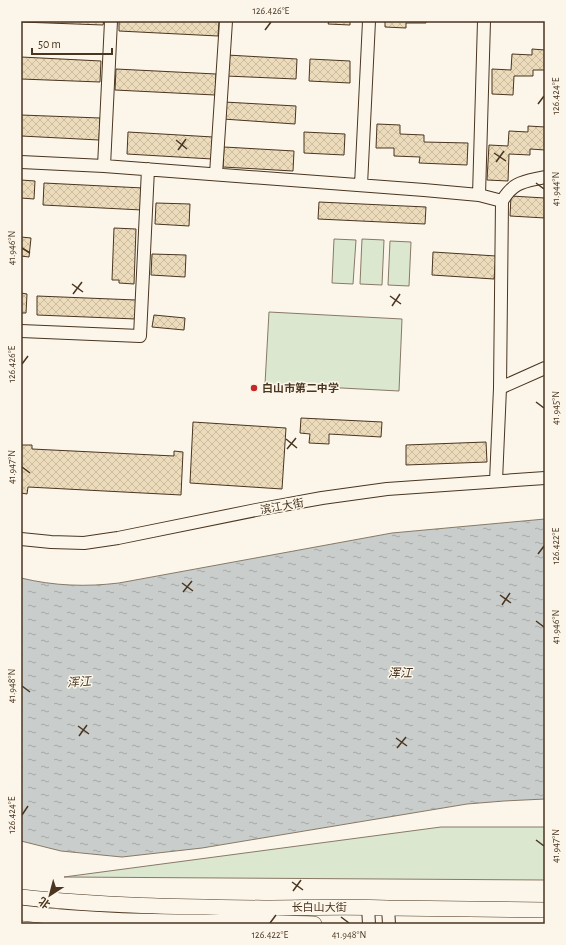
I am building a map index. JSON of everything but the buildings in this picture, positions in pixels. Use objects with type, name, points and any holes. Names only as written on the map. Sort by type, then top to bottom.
[{"type":"main road","name":"长白山大街","points":[[21,897],[55,901],[167,906],[545,910]]},
{"type":"main road","name":"长白山大街","points":[[21,913],[52,917],[103,920],[314,924]]},
{"type":"street","points":[[104,166],[110,21]]},
{"type":"street","points":[[216,174],[226,21]]},
{"type":"street","points":[[361,185],[369,21]]},
{"type":"street","points":[[479,195],[484,21]]},
{"type":"street","points":[[21,162],[104,166],[361,185],[479,195],[502,201]]},
{"type":"street","points":[[21,331],[140,336],[148,169]]},
{"type":"street","points":[[496,481],[500,388],[502,201],[507,192],[518,183],[545,177]]},
{"type":"street","points":[[500,388],[545,368]]},
{"type":"street","name":"滨江大街","points":[[21,538],[51,542],[84,543],[118,538],[329,497],[387,489],[545,478]]},
{"type":"street","points":[[368,907],[369,924]]},
{"type":"street","points":[[388,908],[389,924]]},
{"type":"green space","points":[[334,239],[356,240],[353,284],[332,283]]},
{"type":"green space","points":[[362,239],[384,240],[382,285],[360,284]]},
{"type":"green space","points":[[390,241],[411,242],[409,286],[388,285]]},
{"type":"green space","points":[[269,312],[402,319],[399,391],[265,384]]},
{"type":"green space","points":[[441,827],[545,827],[545,880],[64,877]]},
{"type":"water","name":"浑江","points":[[545,519],[545,799],[467,804],[202,848],[122,857],[61,851],[21,841],[21,578],[46,583],[70,585],[119,583],[392,533]]},
{"type":"place","name":"白山市第二中学","points":[[254,388]]}]
